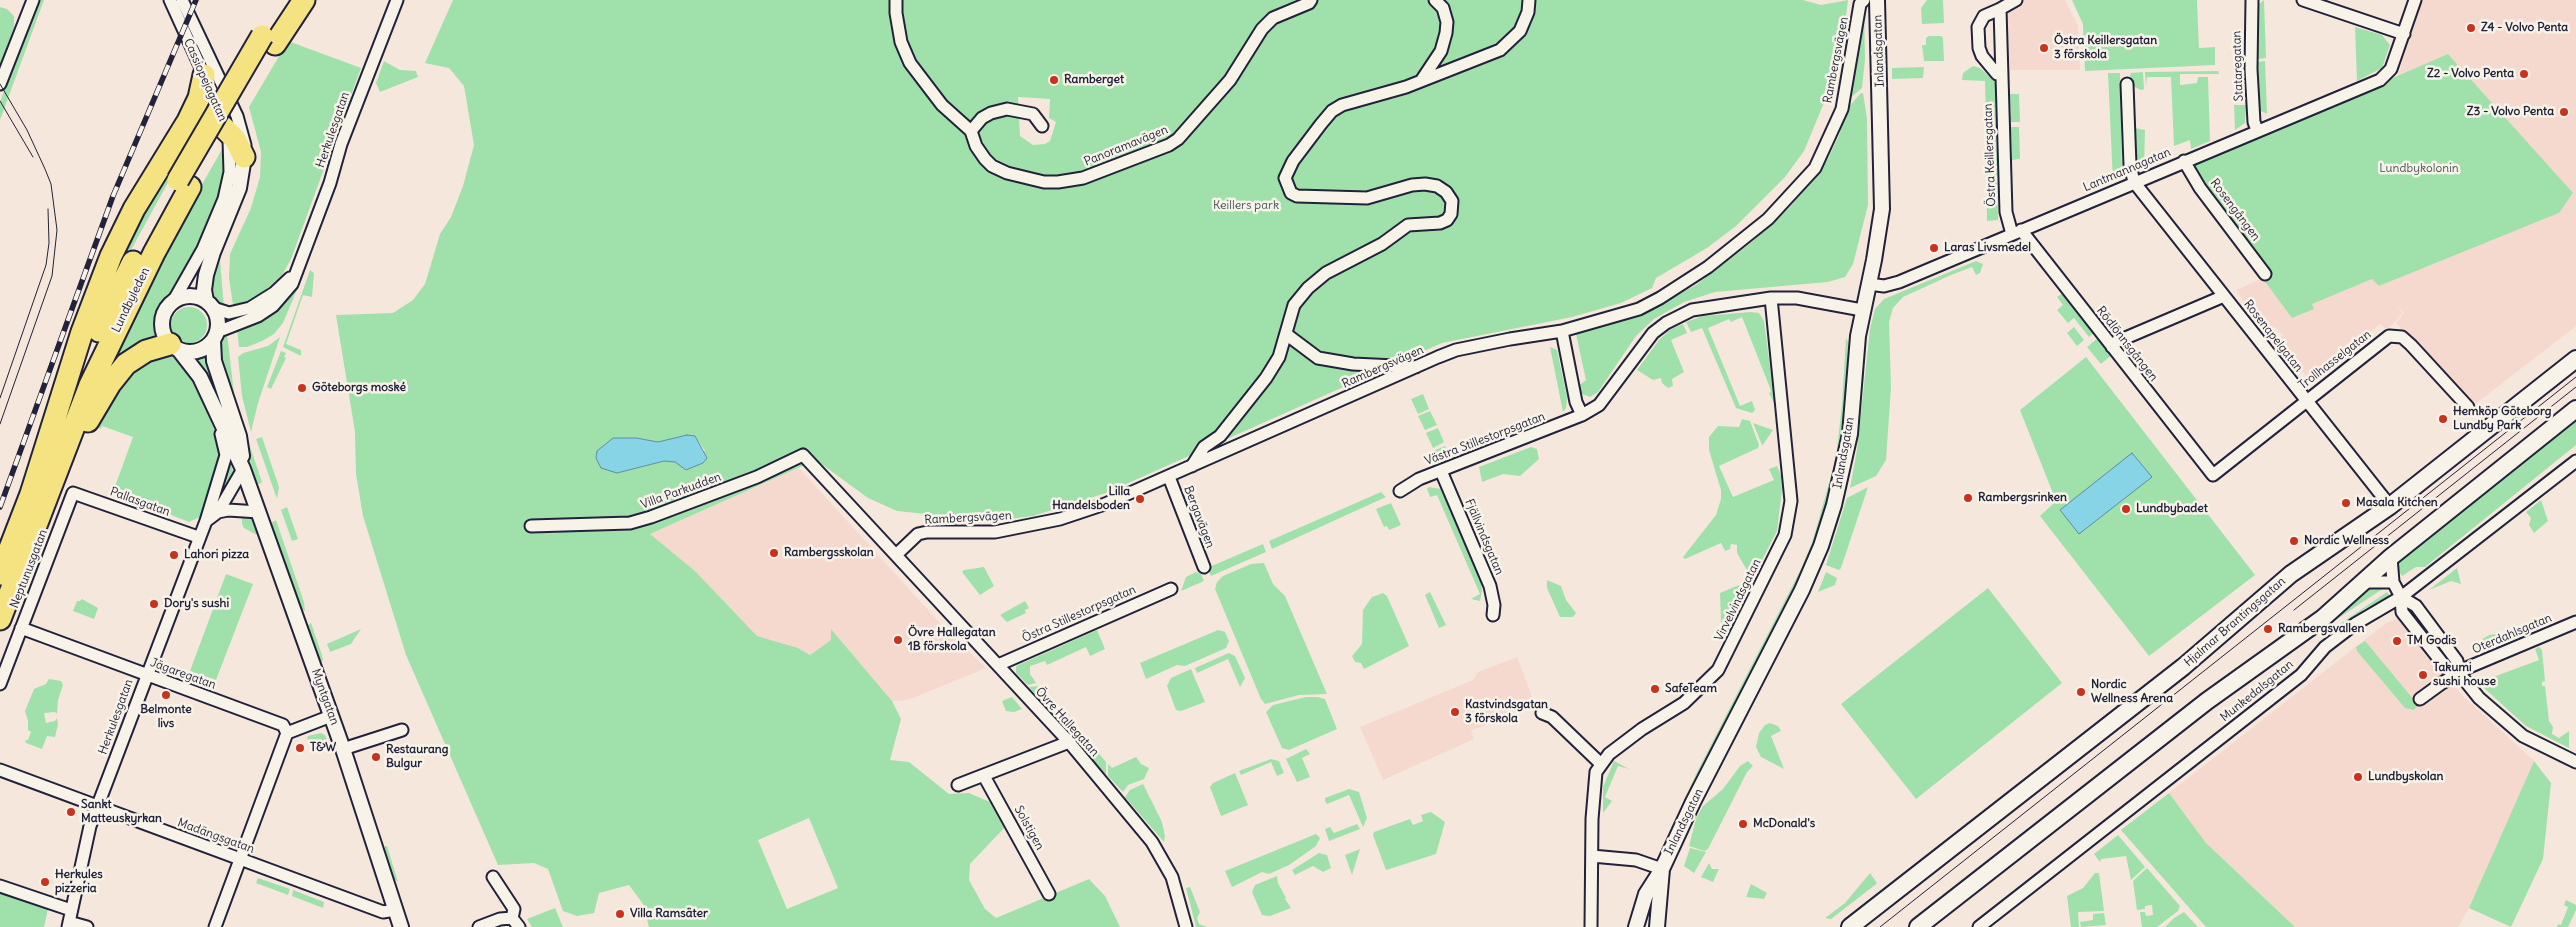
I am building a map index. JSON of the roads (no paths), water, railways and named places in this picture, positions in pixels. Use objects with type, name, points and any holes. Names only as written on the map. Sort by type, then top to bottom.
[{"type":"highway","name":"Lundbyleden","points":[[0,619],[36,500],[76,382],[115,298],[268,40],[286,0]]},
{"type":"highway","name":"Lundbyleden","points":[[268,40],[304,0]]},
{"type":"highway","points":[[36,500],[82,332],[111,256],[134,210],[188,121],[199,98],[204,75]]},
{"type":"highway","points":[[188,121],[209,118],[235,139],[244,157]]},
{"type":"highway","points":[[36,500],[117,373],[136,356],[175,347]]},
{"type":"highway","name":"Lundbyleden","points":[[0,574],[36,500]]},
{"type":"main road","name":"Hjalmar Brantingsgatan","points":[[1850,927],[2183,667],[2291,574],[2390,506],[2576,359]]},
{"type":"main road","points":[[1918,927],[2207,701],[2323,618],[2391,557],[2576,409]]},
{"type":"street","points":[[0,84],[33,0]]},
{"type":"street","name":"Cassiopejagatan","points":[[170,0],[204,75],[230,145],[230,172],[224,199],[203,250],[174,300]]},
{"type":"street","name":"Cassiopejagatan","points":[[182,0],[237,116],[245,144],[239,188],[213,252],[206,275],[204,290],[209,305]]},
{"type":"street","name":"Herkulesgatan","points":[[215,336],[258,316],[273,306],[292,284],[330,183],[341,144],[397,0]]},
{"type":"street","name":"Panoramavägen","points":[[896,0],[896,13],[901,42],[910,63],[942,105],[971,131],[976,146],[992,166],[1006,173],[1044,182],[1070,182],[1168,146],[1178,139],[1230,80],[1262,29],[1273,18],[1309,3],[1311,0]]},
{"type":"street","points":[[1421,81],[1441,51],[1446,33],[1447,22],[1443,8],[1435,0]]},
{"type":"street","points":[[1192,466],[1204,447],[1220,436],[1266,378],[1279,357],[1294,305],[1308,288],[1326,273],[1375,248],[1408,225],[1440,223],[1447,220],[1451,214],[1452,201],[1446,192],[1438,186],[1412,184],[1367,198],[1306,198],[1292,193],[1285,178],[1292,161],[1332,111],[1353,100],[1394,91],[1485,57],[1507,45],[1524,22],[1529,0]]},
{"type":"street","name":"Rambergsvägen","points":[[897,554],[918,534],[927,532],[995,532],[1060,520],[1105,504],[1168,477],[1456,350],[1562,331],[1638,309],[1660,298],[1736,245],[1768,219],[1815,168],[1842,109],[1860,4],[1864,0]]},
{"type":"street","name":"Inlandsgatan","points":[[1637,926],[1646,894],[1662,869],[1693,802],[1802,590],[1826,532],[1845,461],[1850,434],[1858,336],[1882,210],[1877,0]]},
{"type":"street","points":[[2002,74],[1997,74],[1986,63],[1979,48],[1979,23],[1984,16],[2016,0]]},
{"type":"street","name":"Stataregatan","points":[[2252,0],[2251,69],[2254,122],[2257,130]]},
{"type":"street","points":[[2303,0],[2404,34],[2415,0]]},
{"type":"street","name":"Östra Keillersgatan","points":[[2000,9],[2006,212],[2020,231]]},
{"type":"street","name":"Lantmannagatan","points":[[1869,284],[1884,286],[1899,282],[2257,130],[2380,80],[2392,68],[2404,34]]},
{"type":"street","points":[[2127,84],[2130,165],[2134,182]]},
{"type":"street","points":[[971,131],[982,118],[991,113],[1006,109],[1034,114],[1042,126]]},
{"type":"street","name":"Rosengången","points":[[2184,161],[2200,188],[2265,274]]},
{"type":"street","name":"Rosenapelgatan","points":[[2134,182],[2390,506]]},
{"type":"street","name":"Rödlönnsgången","points":[[2020,231],[2212,475]]},
{"type":"street","name":"Herkulesgatan","points":[[209,305],[229,314],[250,308],[274,293],[297,269]]},
{"type":"street","points":[[184,296],[196,296],[209,305],[216,316],[215,336],[208,346],[194,352],[175,347],[161,326],[162,316],[174,300],[184,296]]},
{"type":"street","points":[[2112,347],[2116,342],[2224,296]]},
{"type":"street","name":"Västra Stillestorpsgatan","points":[[1400,491],[1408,484],[1582,415],[1598,405],[1646,340],[1666,323],[1692,310],[1771,298],[1812,300],[1862,310]]},
{"type":"street","name":"Virvelvindsgatan","points":[[1601,764],[1619,746],[1689,699],[1718,670],[1785,535],[1791,501],[1771,298]]},
{"type":"street","points":[[1562,331],[1576,402],[1582,415]]},
{"type":"street","points":[[1286,334],[1318,358],[1354,364],[1416,367]]},
{"type":"street","name":"Trollhasselgatan","points":[[2212,475],[2382,340],[2394,335],[2411,345],[2468,407]]},
{"type":"street","name":"Myntgatan","points":[[215,336],[214,361],[239,436],[243,470]]},
{"type":"street","name":"Myntgatan","points":[[175,347],[200,377],[219,423],[243,470],[343,749],[401,927]]},
{"type":"street","name":"Herkulesgatan","points":[[69,920],[82,855],[98,806],[198,537],[206,521],[226,455],[219,423]]},
{"type":"street","name":"Villa Parkudden","points":[[531,526],[637,521],[757,477],[803,455],[897,554]]},
{"type":"street","name":"Munkedalsgatan","points":[[1979,927],[2301,675],[2325,647],[2356,624],[2401,597],[2576,461]]},
{"type":"street","name":"Herkulesgatan","points":[[206,521],[218,512],[243,470]]},
{"type":"street","name":"Fjällvindsgatan","points":[[1441,472],[1490,586],[1494,606],[1492,615]]},
{"type":"street","name":"Bergavägen","points":[[1168,477],[1204,567]]},
{"type":"street","name":"Pallasgatan","points":[[73,493],[198,537]]},
{"type":"street","name":"Neptunusgatan","points":[[0,684],[73,493]]},
{"type":"street","points":[[218,512],[240,509],[259,512]]},
{"type":"street","name":"Övre Hallegatan","points":[[897,554],[1069,742],[1161,856],[1179,895],[1186,927]]},
{"type":"street","points":[[2391,557],[2393,582],[2401,597],[2402,612],[2447,669],[2459,673],[2479,698],[2523,736],[2576,762]]},
{"type":"street","points":[[2363,582],[2393,582]]},
{"type":"street","name":"Östra Stillestorpsgatan","points":[[998,665],[1172,589]]},
{"type":"street","name":"Oterdahlsgatan","points":[[2420,699],[2459,673],[2576,622]]},
{"type":"street","name":"Jägaregatan","points":[[21,628],[283,725],[286,733]]},
{"type":"street","points":[[1542,714],[1552,717],[1601,764],[1596,772],[1591,927]]},
{"type":"street","points":[[214,927],[286,733],[331,716]]},
{"type":"street","points":[[343,749],[402,730]]},
{"type":"street","points":[[958,785],[1069,742]]},
{"type":"street","name":"Madängsgatan","points":[[0,770],[383,912],[395,910]]},
{"type":"street","name":"Solstigen","points":[[984,776],[1050,894]]},
{"type":"street","points":[[1592,856],[1636,860],[1662,869]]},
{"type":"street","name":"Inlandsgatan","points":[[1657,927],[1662,869]]},
{"type":"street","points":[[479,927],[500,919],[516,923],[514,909],[493,876]]},
{"type":"street","points":[[0,886],[87,927]]},
{"type":"water","points":[[687,435],[695,436],[707,458],[703,463],[686,470],[675,462],[664,461],[617,473],[601,468],[596,458],[597,451],[613,438],[636,438],[658,442]]},
{"type":"water","points":[[2132,453],[2152,477],[2079,534],[2060,510]]},
{"type":"tram line","points":[[0,84],[27,130],[51,184],[57,230],[52,276],[0,424]]},
{"type":"tram line","points":[[0,101],[33,157]]},
{"type":"tram line","points":[[0,398],[46,265],[49,243],[48,209]]},
{"type":"tram line","points":[[1880,927],[2576,377]]},
{"type":"tram line","points":[[2294,610],[2576,387]]},
{"type":"railway","points":[[0,507],[113,196],[196,0]]},
{"type":"place","name":"Z4 - Volvo Penta","points":[[2471,28]]},
{"type":"place","name":"Östra Keillersgatan 3 förskola","points":[[2044,48]]},
{"type":"place","name":"Z2 - Volvo Penta","points":[[2524,74]]},
{"type":"place","name":"Ramberget","points":[[1054,80]]},
{"type":"place","name":"Z3 - Volvo Penta","points":[[2564,112]]},
{"type":"place","name":"Laras Livsmedel","points":[[1934,248]]},
{"type":"place","name":"Göteborgs moské","points":[[302,388]]},
{"type":"place","name":"Hemköp Göteborg Lundby Park","points":[[2443,419]]},
{"type":"place","name":"Rambergsrinken","points":[[1968,498]]},
{"type":"place","name":"Lilla Handelsboden","points":[[1140,499]]},
{"type":"place","name":"Masala Kitchen","points":[[2346,503]]},
{"type":"place","name":"Lundbybadet","points":[[2126,509]]},
{"type":"place","name":"Nordic Wellness","points":[[2294,541]]},
{"type":"place","name":"Rambergsskolan","points":[[774,553]]},
{"type":"place","name":"Lahori pizza","points":[[174,555]]},
{"type":"place","name":"Dory's sushi","points":[[154,604]]},
{"type":"place","name":"Rambergsvallen","points":[[2268,629]]},
{"type":"place","name":"Övre Hallegatan 1B förskola","points":[[898,640]]},
{"type":"place","name":"TM Godis","points":[[2397,641]]},
{"type":"place","name":"Takumi sushi house","points":[[2423,675]]},
{"type":"place","name":"SafeTeam","points":[[1655,689]]},
{"type":"place","name":"Nordic Wellness Arena","points":[[2081,692]]},
{"type":"place","name":"Belmonte livs","points":[[166,695]]},
{"type":"place","name":"Kastvindsgatan 3 förskola","points":[[1455,712]]},
{"type":"place","name":"T&W","points":[[300,748]]},
{"type":"place","name":"Restaurang Bulgur","points":[[376,757]]},
{"type":"place","name":"Lundbyskolan","points":[[2358,777]]},
{"type":"place","name":"Sankt Matteuskyrkan","points":[[71,812]]},
{"type":"place","name":"McDonald's","points":[[1743,824]]},
{"type":"place","name":"Herkules pizzeria","points":[[45,882]]},
{"type":"place","name":"Villa Ramsäter","points":[[620,914]]},
{"type":"park label","name":"Lundbykolonin","points":[[2419,169]]},
{"type":"park label","name":"Keillers park","points":[[1246,206]]}]
